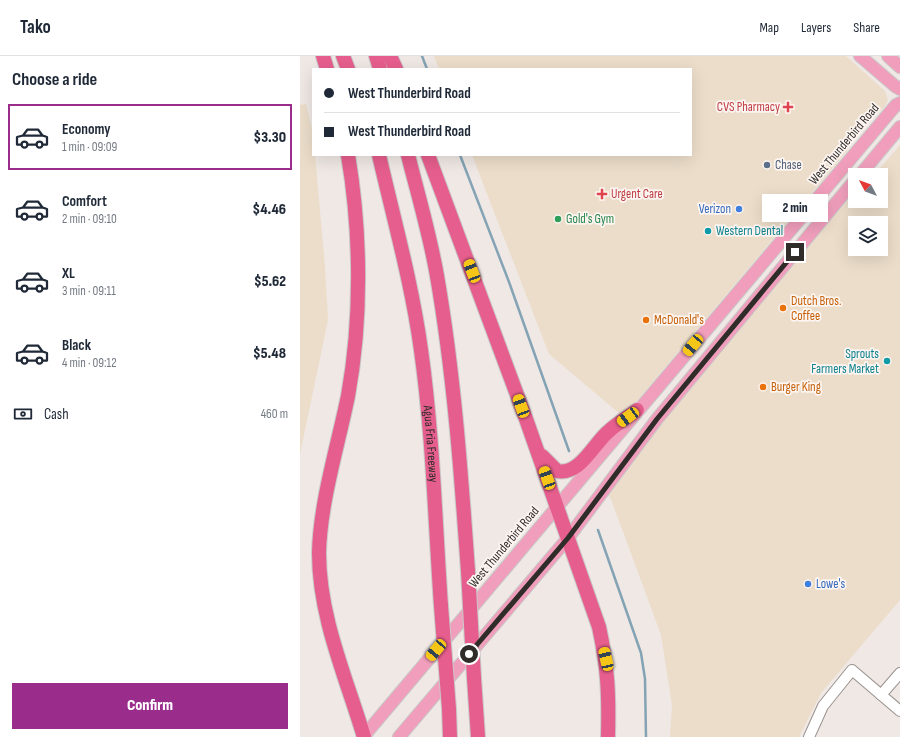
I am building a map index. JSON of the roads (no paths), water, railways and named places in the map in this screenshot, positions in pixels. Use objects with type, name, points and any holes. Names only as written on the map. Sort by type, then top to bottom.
[{"type":"highway","points":[[323,56],[327,68]]},
{"type":"highway","points":[[343,56],[348,68]]},
{"type":"highway","points":[[376,56],[380,68]]},
{"type":"highway","points":[[390,56],[396,68]]},
{"type":"highway","points":[[348,156],[356,224],[357,254],[354,350],[348,394],[323,517],[319,553],[322,585],[336,652],[364,737]]},
{"type":"highway","name":"Agua Fria Freeway","points":[[379,156],[412,293],[421,350],[429,428],[450,737]]},
{"type":"highway","points":[[408,156],[437,274],[451,364],[460,449],[478,737]]},
{"type":"highway","points":[[428,156],[538,452],[599,627],[606,659],[609,690],[608,737]]},
{"type":"highway","points":[[538,452],[557,471],[569,471],[577,465],[608,431],[637,410]]},
{"type":"main road","points":[[860,56],[895,86],[900,88]]},
{"type":"main road","points":[[888,56],[900,67]]},
{"type":"main road","name":"West Thunderbird Road","points":[[364,737],[637,410],[887,115],[900,103]]},
{"type":"main road","points":[[866,168],[900,126]]},
{"type":"main road","points":[[399,737],[568,538],[657,419],[848,188]]},
{"type":"street","points":[[809,737],[823,706],[852,670],[900,711]]},
{"type":"street","points":[[881,695],[900,673]]},
{"type":"waterway","points":[[422,56],[427,68]]},
{"type":"waterway","points":[[460,156],[509,282],[569,451]]},
{"type":"waterway","points":[[598,530],[641,653],[645,679],[646,737]]},
{"type":"place","name":"CVS Pharmacy","points":[[788,107]]},
{"type":"place","name":"Chase","points":[[767,165]]},
{"type":"place","name":"Urgent Care","points":[[602,194]]},
{"type":"place","name":"Verizon","points":[[739,209]]},
{"type":"place","name":"Gold's Gym","points":[[558,219]]},
{"type":"place","name":"Western Dental","points":[[708,231]]},
{"type":"place","name":"Dutch Bros. Coffee","points":[[783,308]]},
{"type":"place","name":"McDonald's","points":[[646,320]]},
{"type":"place","name":"Sprouts Farmers Market","points":[[887,361]]},
{"type":"place","name":"Burger King","points":[[763,387]]},
{"type":"place","name":"Lowe's","points":[[808,584]]}]
